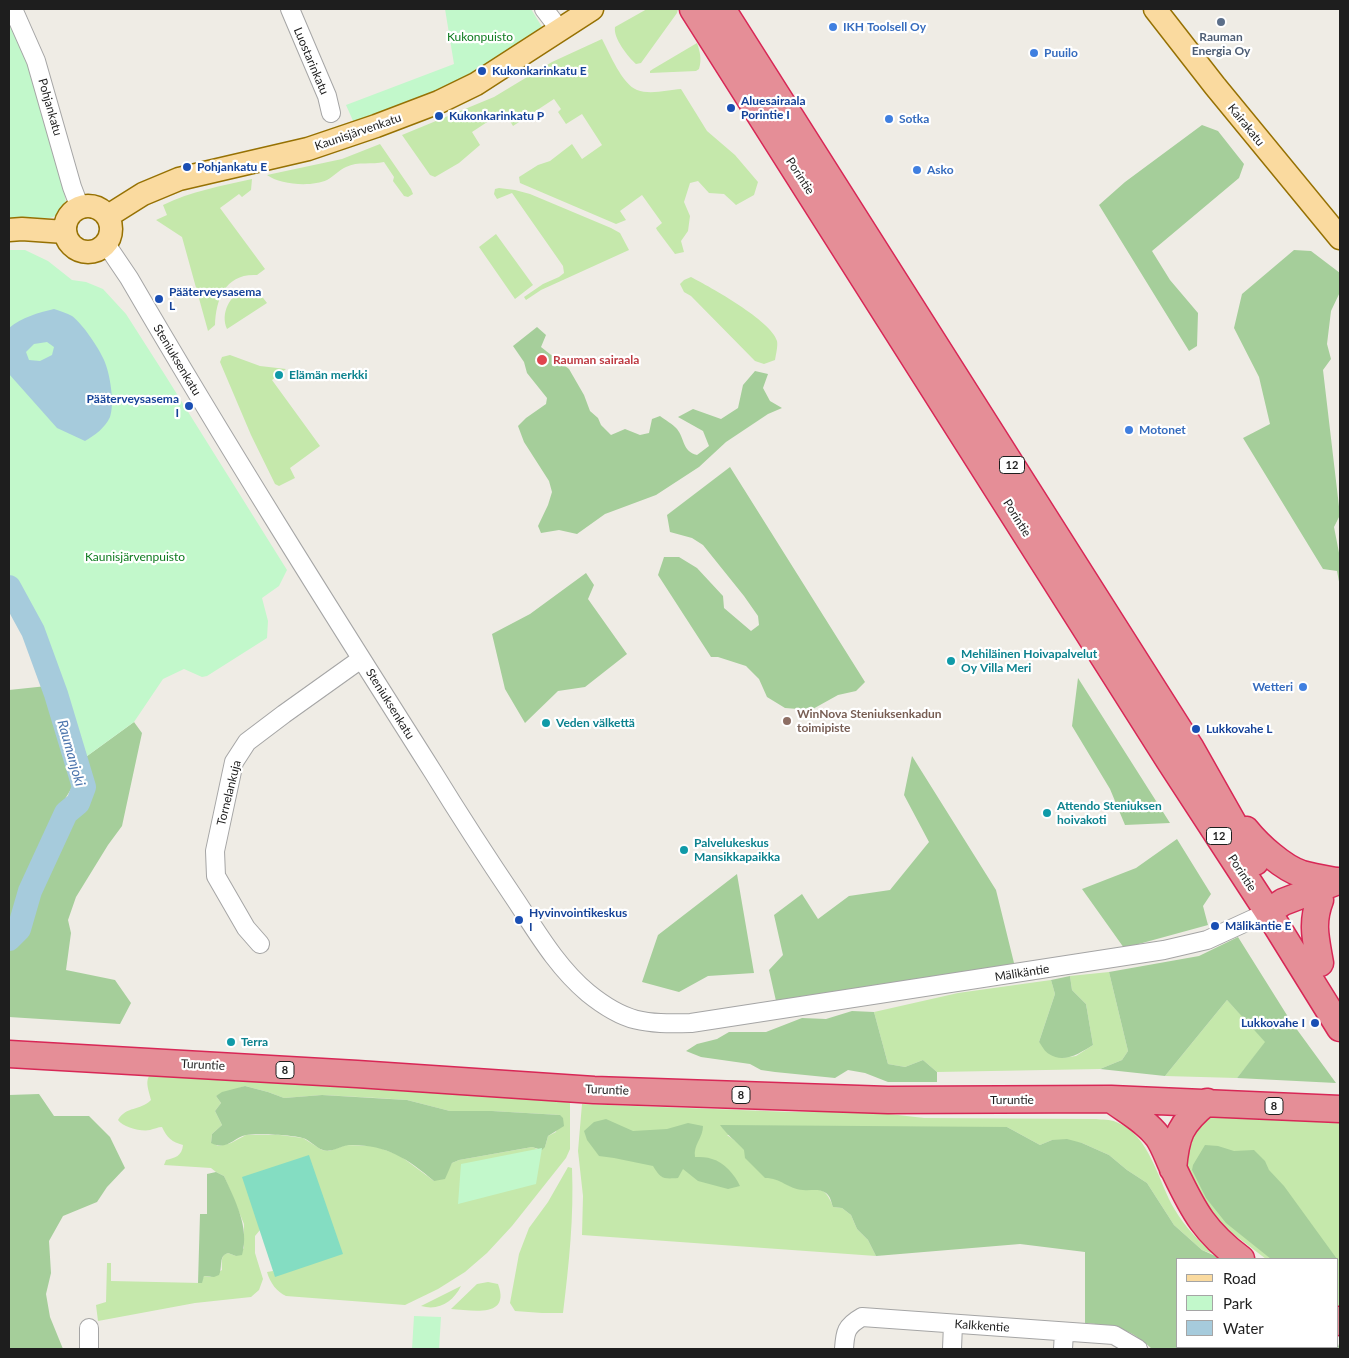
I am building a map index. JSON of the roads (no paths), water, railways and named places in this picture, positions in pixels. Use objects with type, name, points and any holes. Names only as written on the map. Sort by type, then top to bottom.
[{"type":"highway","name":"Porintie","points":[[693,9],[721,18],[1158,696],[1219,796],[1280,909],[1340,1028]]},
{"type":"highway","name":"Porintie","points":[[721,18],[1164,751],[1320,963],[1340,994]]},
{"type":"highway","points":[[1219,796],[1254,839],[1287,866],[1334,889]]},
{"type":"highway","points":[[1280,909],[1334,889]]},
{"type":"highway","points":[[1320,963],[1314,924],[1315,913],[1334,889]]},
{"type":"highway","name":"Turuntie","points":[[9,1054],[347,1073],[594,1090],[888,1100],[1110,1099],[1207,1102]]},
{"type":"highway","points":[[1110,1099],[1146,1124],[1159,1139],[1196,1213],[1223,1246],[1240,1258]]},
{"type":"highway","points":[[1173,1169],[1175,1145],[1182,1128],[1190,1116],[1207,1102]]},
{"type":"highway","name":"8","points":[[1207,1102],[1340,1109]]},
{"type":"main road","name":"Kaunisjärvenkatu","points":[[108,216],[143,194],[179,179],[308,149],[439,102],[476,84],[592,9]]},
{"type":"main road","name":"Kairakatu","points":[[1155,9],[1215,86],[1340,238]]},
{"type":"main road","points":[[92,206],[102,210],[108,216],[112,230],[111,235],[106,244],[96,252],[81,252],[70,245],[64,232],[67,218],[74,210],[92,206]]},
{"type":"main road","points":[[9,230],[64,232]]},
{"type":"street","name":"Pohjankatu","points":[[13,9],[36,61],[72,187],[80,208]]},
{"type":"street","name":"Luostarinkatu","points":[[290,9],[324,88],[331,113]]},
{"type":"street","points":[[544,9],[560,30]]},
{"type":"street","name":"Steniuksenkatu","points":[[106,244],[129,278],[265,506],[361,659],[543,942],[562,966],[586,991],[610,1010],[636,1021],[691,1023],[769,1010]]},
{"type":"street","name":"Tornelankuja","points":[[260,944],[246,928],[216,876],[215,851],[234,762],[247,742],[361,659]]},
{"type":"street","name":"Mälikäntie","points":[[769,1010],[1164,950],[1207,940],[1280,909]]},
{"type":"street","name":"Kalkkentie","points":[[844,1349],[844,1333],[853,1322],[862,1317],[953,1324],[1064,1340],[1114,1335],[1138,1349]]},
{"type":"street","points":[[952,1349],[953,1324]]},
{"type":"street","points":[[89,1328],[89,1349]]},
{"type":"water","points":[[54,309],[76,319],[98,349],[108,373],[112,397],[110,417],[99,431],[85,441],[57,428],[9,374],[9,328],[25,318]],"holes":[[[47,342],[54,347],[52,355],[40,361],[29,360],[26,352],[34,344]]]},
{"type":"waterway","name":"Raumanjoki","points":[[9,587],[33,631],[56,694],[84,787],[78,803],[66,813],[30,891],[19,929],[9,939]]},
{"type":"place","name":"Rauman Energia Oy","points":[[1221,22]]},
{"type":"place","name":"IKH Toolsell Oy","points":[[833,27]]},
{"type":"place","name":"Puuilo","points":[[1034,53]]},
{"type":"place","name":"Kukonkarinkatu E","points":[[482,71]]},
{"type":"place","name":"Aluesairaala Porintie I","points":[[731,108]]},
{"type":"place","name":"Kukonkarinkatu P","points":[[439,116]]},
{"type":"place","name":"Sotka","points":[[889,119]]},
{"type":"place","name":"Pohjankatu E","points":[[187,167]]},
{"type":"place","name":"Asko","points":[[917,170]]},
{"type":"place","name":"Pääterveysasema L","points":[[159,299]]},
{"type":"place","name":"Rauman sairaala","points":[[542,360]]},
{"type":"place","name":"Elämän merkki","points":[[279,375]]},
{"type":"place","name":"Pääterveysasema I","points":[[189,406]]},
{"type":"place","name":"Motonet","points":[[1129,430]]},
{"type":"place","name":"Mehiläinen Hoivapalvelut Oy Villa Meri","points":[[951,661]]},
{"type":"place","name":"Wetteri","points":[[1303,687]]},
{"type":"place","name":"WinNova Steniuksenkadun toimipiste","points":[[787,721]]},
{"type":"place","name":"Veden välkettä","points":[[546,723]]},
{"type":"place","name":"Lukkovahe L","points":[[1196,729]]},
{"type":"place","name":"Attendo Steniuksen hoivakoti","points":[[1047,813]]},
{"type":"place","name":"Palvelukeskus Mansikkapaikka","points":[[684,850]]},
{"type":"place","name":"Hyvinvointikeskus I","points":[[519,920]]},
{"type":"place","name":"Mälikäntie E","points":[[1215,926]]},
{"type":"place","name":"Lukkovahe I","points":[[1315,1023]]},
{"type":"place","name":"Terra","points":[[231,1042]]},
{"type":"park label","name":"Kukonpuisto","points":[[480,37]]},
{"type":"park label","name":"Kaunisjärvenpuisto","points":[[135,557]]}]
